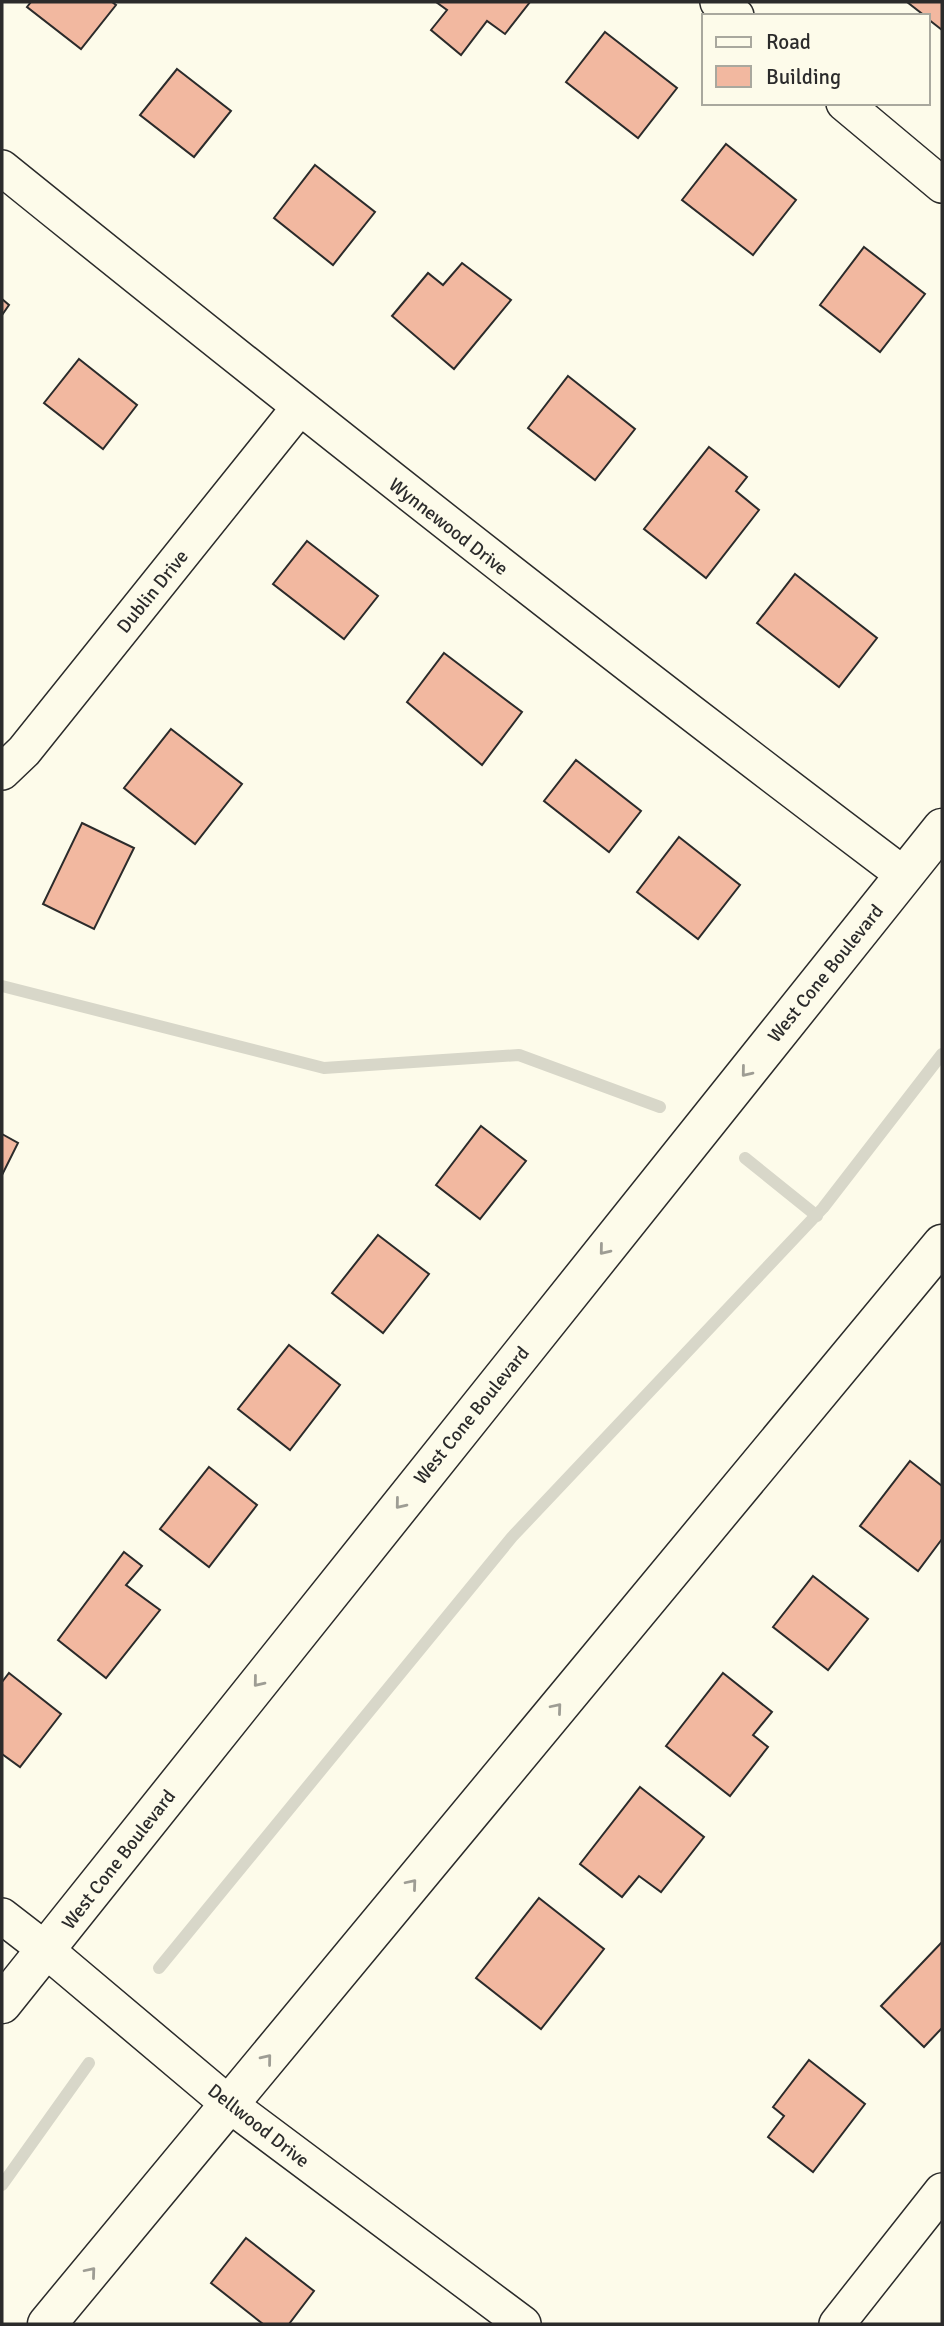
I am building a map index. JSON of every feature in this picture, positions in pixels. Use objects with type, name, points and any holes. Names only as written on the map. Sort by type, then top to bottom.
[{"type":"main road","name":"West Cone Boulevard","points":[[2,2004],[942,828]]},
{"type":"main road","points":[[47,2324],[942,1244]]},
{"type":"street","points":[[718,2],[733,14]]},
{"type":"street","points":[[846,105],[942,185]]},
{"type":"street","name":"Wynnewood Drive","points":[[2,168],[299,408],[687,711],[904,875]]},
{"type":"street","name":"Dublin Drive","points":[[2,772],[32,741],[299,408]]},
{"type":"street","name":"Dellwood Drive","points":[[2,1916],[230,2105],[523,2324]]},
{"type":"street","points":[[837,2324],[942,2191]]},
{"type":"building","points":[[31,2],[112,2],[116,5],[81,49],[27,7]]},
{"type":"building","points":[[436,2],[530,2],[505,34],[487,21],[461,55],[431,30],[447,10]]},
{"type":"building","points":[[907,2],[942,2],[942,30],[930,21],[930,14],[922,14]]},
{"type":"building","points":[[605,32],[677,88],[638,138],[566,82]]},
{"type":"building","points":[[177,69],[231,111],[194,157],[140,115]]},
{"type":"building","points":[[726,144],[796,200],[753,255],[682,200]]},
{"type":"building","points":[[315,165],[375,212],[333,265],[274,218]]},
{"type":"building","points":[[864,247],[925,294],[880,352],[820,305]]},
{"type":"building","points":[[462,263],[511,300],[454,369],[392,316],[428,273],[443,285]]},
{"type":"building","points":[[2,299],[9,305],[2,315]]},
{"type":"building","points":[[79,359],[137,405],[103,449],[44,403]]},
{"type":"building","points":[[568,376],[635,429],[595,480],[528,428]]},
{"type":"building","points":[[709,447],[747,477],[736,491],[759,510],[706,578],[644,529]]},
{"type":"building","points":[[307,541],[378,596],[344,639],[273,584]]},
{"type":"building","points":[[795,574],[877,638],[839,687],[757,623]]},
{"type":"building","points":[[444,653],[522,712],[482,765],[407,702]]},
{"type":"building","points":[[171,729],[242,784],[195,844],[124,788]]},
{"type":"building","points":[[576,760],[641,811],[609,852],[544,801]]},
{"type":"building","points":[[82,823],[134,848],[94,929],[43,904]]},
{"type":"building","points":[[679,837],[740,885],[698,939],[637,892]]},
{"type":"building","points":[[481,1126],[526,1161],[480,1219],[436,1185]]},
{"type":"building","points":[[2,1134],[18,1143],[2,1175]]},
{"type":"building","points":[[378,1235],[429,1274],[383,1333],[332,1293]]},
{"type":"building","points":[[289,1345],[340,1385],[290,1450],[238,1409]]},
{"type":"building","points":[[910,1461],[942,1486],[942,1539],[918,1571],[860,1526]]},
{"type":"building","points":[[209,1467],[257,1505],[209,1567],[160,1529]]},
{"type":"building","points":[[124,1552],[142,1566],[126,1585],[160,1610],[106,1678],[58,1640]]},
{"type":"building","points":[[813,1576],[868,1619],[828,1670],[773,1627]]},
{"type":"building","points":[[9,1673],[61,1714],[20,1767],[2,1754],[2,1682]]},
{"type":"building","points":[[723,1673],[772,1712],[753,1735],[768,1747],[730,1796],[666,1746]]},
{"type":"building","points":[[640,1787],[704,1837],[661,1892],[639,1876],[622,1897],[580,1864]]},
{"type":"building","points":[[539,1898],[604,1949],[541,2029],[476,1978]]},
{"type":"building","points":[[942,1942],[942,2028],[924,2047],[881,2006]]},
{"type":"building","points":[[809,2060],[865,2104],[813,2172],[768,2137],[784,2116],[773,2107]]},
{"type":"building","points":[[246,2238],[314,2291],[289,2324],[263,2324],[211,2283]]},
{"type":"waterway","points":[[2,986],[324,1068],[519,1055],[660,1107]]},
{"type":"waterway","points":[[159,1968],[512,1537],[823,1208],[942,1054]]},
{"type":"waterway","points":[[745,1158],[817,1216]]},
{"type":"waterway","points":[[2,2185],[89,2063]]}]
